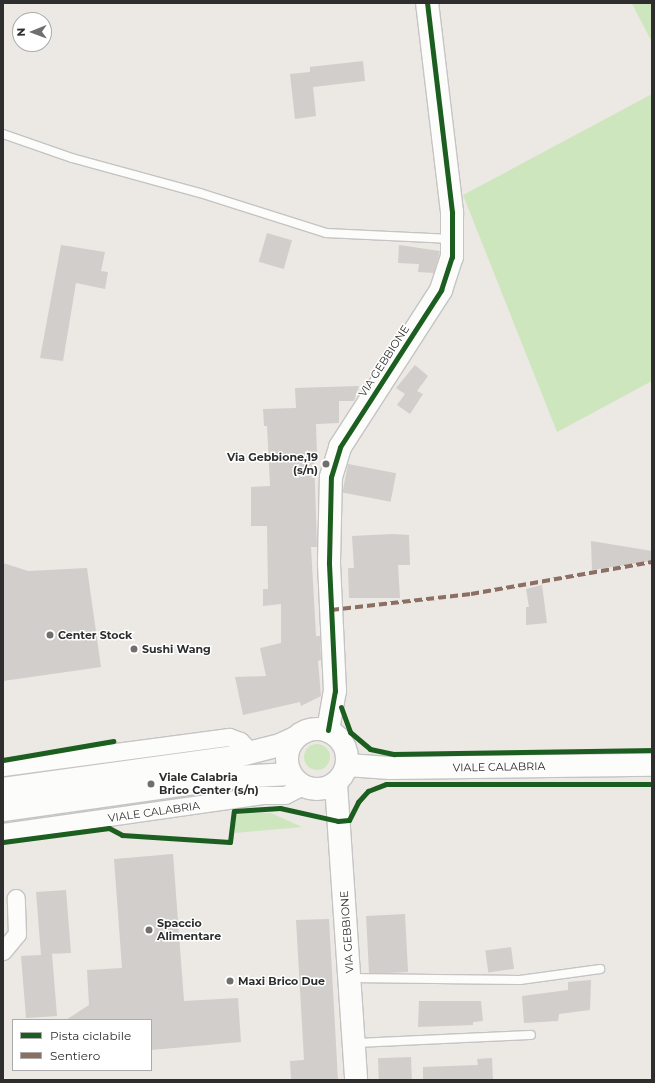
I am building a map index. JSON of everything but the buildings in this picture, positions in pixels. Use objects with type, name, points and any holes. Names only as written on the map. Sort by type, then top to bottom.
[{"type":"main road","name":"VIA GEBBIONE","points":[[328,730],[335,691],[329,562],[332,477],[340,448],[441,290],[452,257],[452,212],[427,3]]},
{"type":"main road","points":[[3,789],[252,752],[295,738],[307,730],[328,730],[344,744],[347,765],[336,784]]},
{"type":"main road","points":[[295,738],[287,755],[297,780]]},
{"type":"main road","name":"VIALE CALABRIA","points":[[347,765],[390,768],[652,765]]},
{"type":"main road","name":"VIALE CALABRIA","points":[[3,810],[237,777],[297,780],[320,790],[336,784]]},
{"type":"main road","name":"VIA GEBBIONE","points":[[336,784],[356,1080]]},
{"type":"street","points":[[3,767],[229,737],[240,741],[252,752]]},
{"type":"street","name":"VIALE CALABRIA","points":[[3,832],[210,804],[262,795],[284,795],[297,780]]},
{"type":"street","points":[[207,782],[210,804]]},
{"type":"street","points":[[3,951],[17,934],[16,898]]},
{"type":"lane","points":[[3,134],[72,158],[200,192],[326,233],[452,239]]},
{"type":"lane","points":[[350,978],[520,980],[600,969]]},
{"type":"lane","points":[[354,1043],[531,1035]]},
{"type":"green space","points":[[652,3],[652,42],[632,4]]},
{"type":"green space","points":[[652,94],[652,381],[557,432],[463,195]]},
{"type":"green space","points":[[317,744],[326,748],[330,757],[326,766],[317,770],[308,766],[304,757],[308,748]]},
{"type":"green space","points":[[179,795],[180,800],[5,834],[4,829]]},
{"type":"green space","points":[[248,813],[271,813],[302,827],[235,833],[235,815]]},
{"type":"marked path","points":[[331,610],[471,594],[652,562]]},
{"type":"cycle path","points":[[328,730],[335,691],[329,562],[331,477],[340,447],[441,290],[452,257],[452,212],[427,3]]},
{"type":"cycle path","points":[[341,707],[350,732],[370,749],[394,754],[652,750]]},
{"type":"cycle path","points":[[3,760],[113,741]]},
{"type":"cycle path","points":[[3,842],[109,828],[122,835],[230,842],[234,811],[280,808],[338,821],[349,820],[358,802],[368,791],[386,784],[652,784]]},
{"type":"place","name":"Via Gebbione,19 (s/n)","points":[[326,464]]},
{"type":"place","name":"Center Stock","points":[[50,635]]},
{"type":"place","name":"Sushi Wang","points":[[134,649]]},
{"type":"place","name":"Viale Calabria Brico Center (s/n)","points":[[151,784]]},
{"type":"place","name":"Spaccio Alimentare","points":[[149,930]]},
{"type":"place","name":"Maxi Brico Due","points":[[230,981]]}]
